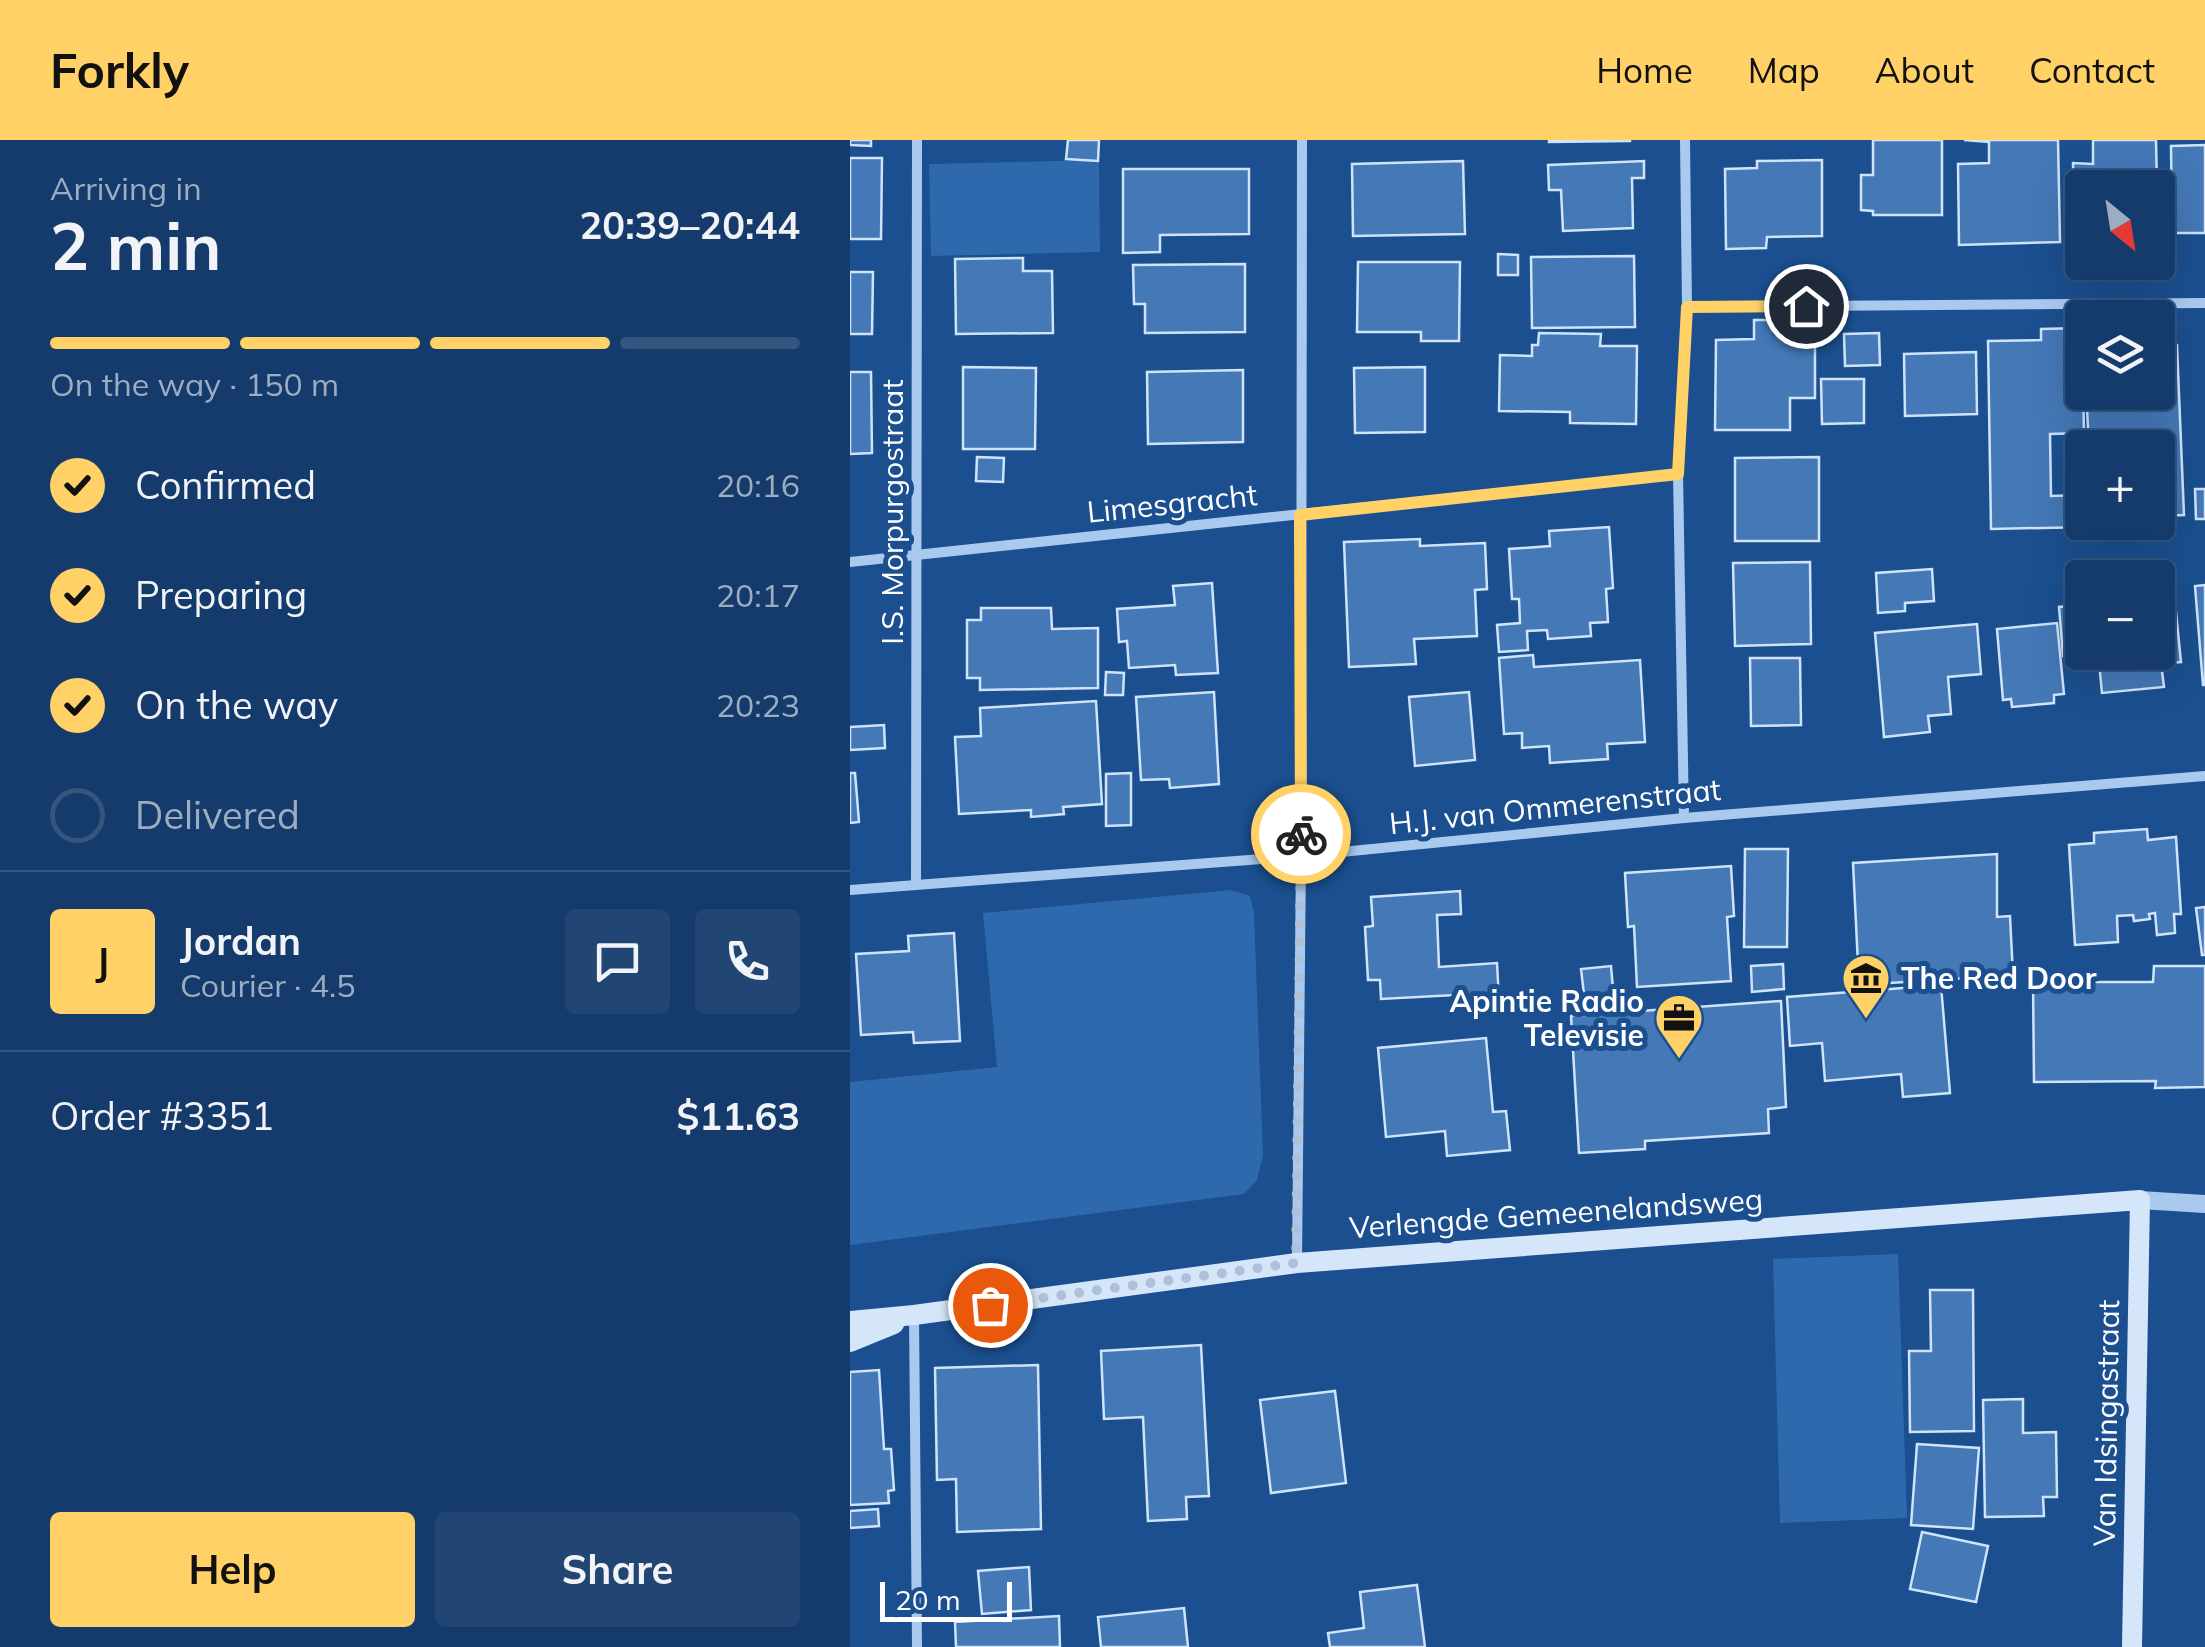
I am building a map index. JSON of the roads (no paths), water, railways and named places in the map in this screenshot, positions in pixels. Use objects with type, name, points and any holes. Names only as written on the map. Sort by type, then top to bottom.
[{"type":"main road","name":"Verlengde Gemeenelandsweg","points":[[850,1321],[1296,1263],[2140,1200]]},
{"type":"main road","name":"Van Idsingastraat","points":[[2132,1647],[2140,1200]]},
{"type":"main road","name":"Verlengde Gemeenelandsweg","points":[[850,1342],[914,1315]]},
{"type":"street","name":"I.S. Morpurgostraat","points":[[916,884],[917,140]]},
{"type":"street","points":[[1296,1263],[1302,140]]},
{"type":"street","points":[[1684,818],[1678,474],[1687,307],[1685,140]]},
{"type":"street","points":[[1687,307],[2205,303]]},
{"type":"street","name":"Limesgracht","points":[[850,562],[1678,474]]},
{"type":"street","name":"H.J. van Ommerenstraat","points":[[850,890],[1301,856],[1684,818],[2205,776]]},
{"type":"street","name":"Verlengde Gemeenelandsweg","points":[[2140,1200],[2205,1204]]},
{"type":"street","points":[[914,1315],[917,1647]]},
{"type":"place","name":"The Red Door","points":[[1866,1020]]},
{"type":"place","name":"Apintie Radio Televisie","points":[[1679,1060]]}]
